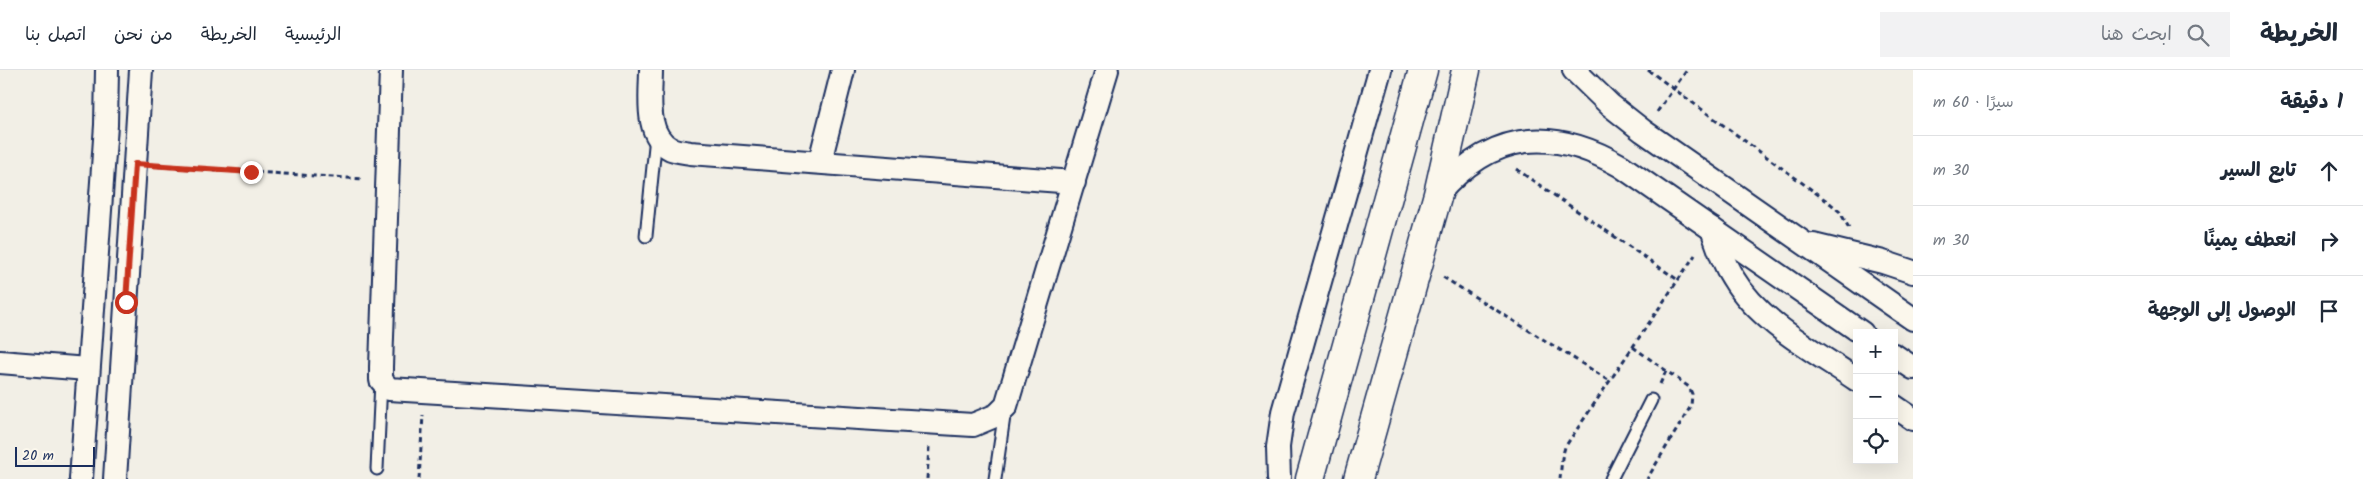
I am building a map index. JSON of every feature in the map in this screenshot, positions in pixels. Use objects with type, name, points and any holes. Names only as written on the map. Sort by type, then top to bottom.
[{"type":"street","points":[[81,479],[87,369],[106,125],[107,70]]},
{"type":"street","points":[[116,479],[141,70]]},
{"type":"street","points":[[391,70],[381,380],[389,390],[973,425],[986,422],[1006,406],[1107,70]]},
{"type":"street","points":[[651,70],[651,116],[656,135],[671,149],[690,153],[820,161],[1074,182]]},
{"type":"street","points":[[820,161],[843,70]]},
{"type":"street","points":[[1279,479],[1278,447],[1283,412],[1380,70]]},
{"type":"street","points":[[1310,479],[1424,70]]},
{"type":"street","points":[[1358,479],[1438,194],[1466,70]]},
{"type":"street","points":[[1574,70],[1610,105],[1643,131],[1913,319]]},
{"type":"street","points":[[1438,194],[1470,162],[1490,151],[1516,143],[1543,140],[1570,143],[1596,152],[1621,166],[1856,329]]},
{"type":"street","points":[[1712,229],[1721,255],[1734,280],[1750,302],[1770,320],[1853,377]]},
{"type":"street","points":[[1801,242],[1854,254],[1913,272]]},
{"type":"street","points":[[1898,358],[1913,368]]},
{"type":"street","points":[[0,362],[87,369]]},
{"type":"street","points":[[1898,409],[1913,419]]},
{"type":"lane","points":[[646,236],[656,135]]},
{"type":"lane","points":[[377,469],[381,380]]},
{"type":"lane","points":[[1611,479],[1651,400]]},
{"type":"lane","points":[[995,479],[1006,406]]},
{"type":"path","points":[[1648,70],[1835,208],[1851,233],[1854,254]]},
{"type":"path","points":[[1643,131],[1687,70]]},
{"type":"path","points":[[1490,151],[1678,280]]},
{"type":"path","points":[[135,164],[387,180]]},
{"type":"path","points":[[1560,479],[1562,458],[1566,447],[1712,229]]},
{"type":"path","points":[[1419,263],[1610,381]]},
{"type":"path","points":[[419,479],[424,393]]},
{"type":"path","points":[[927,479],[931,423]]},
{"type":"route","points":[[126,302],[135,164],[251,172]]}]
